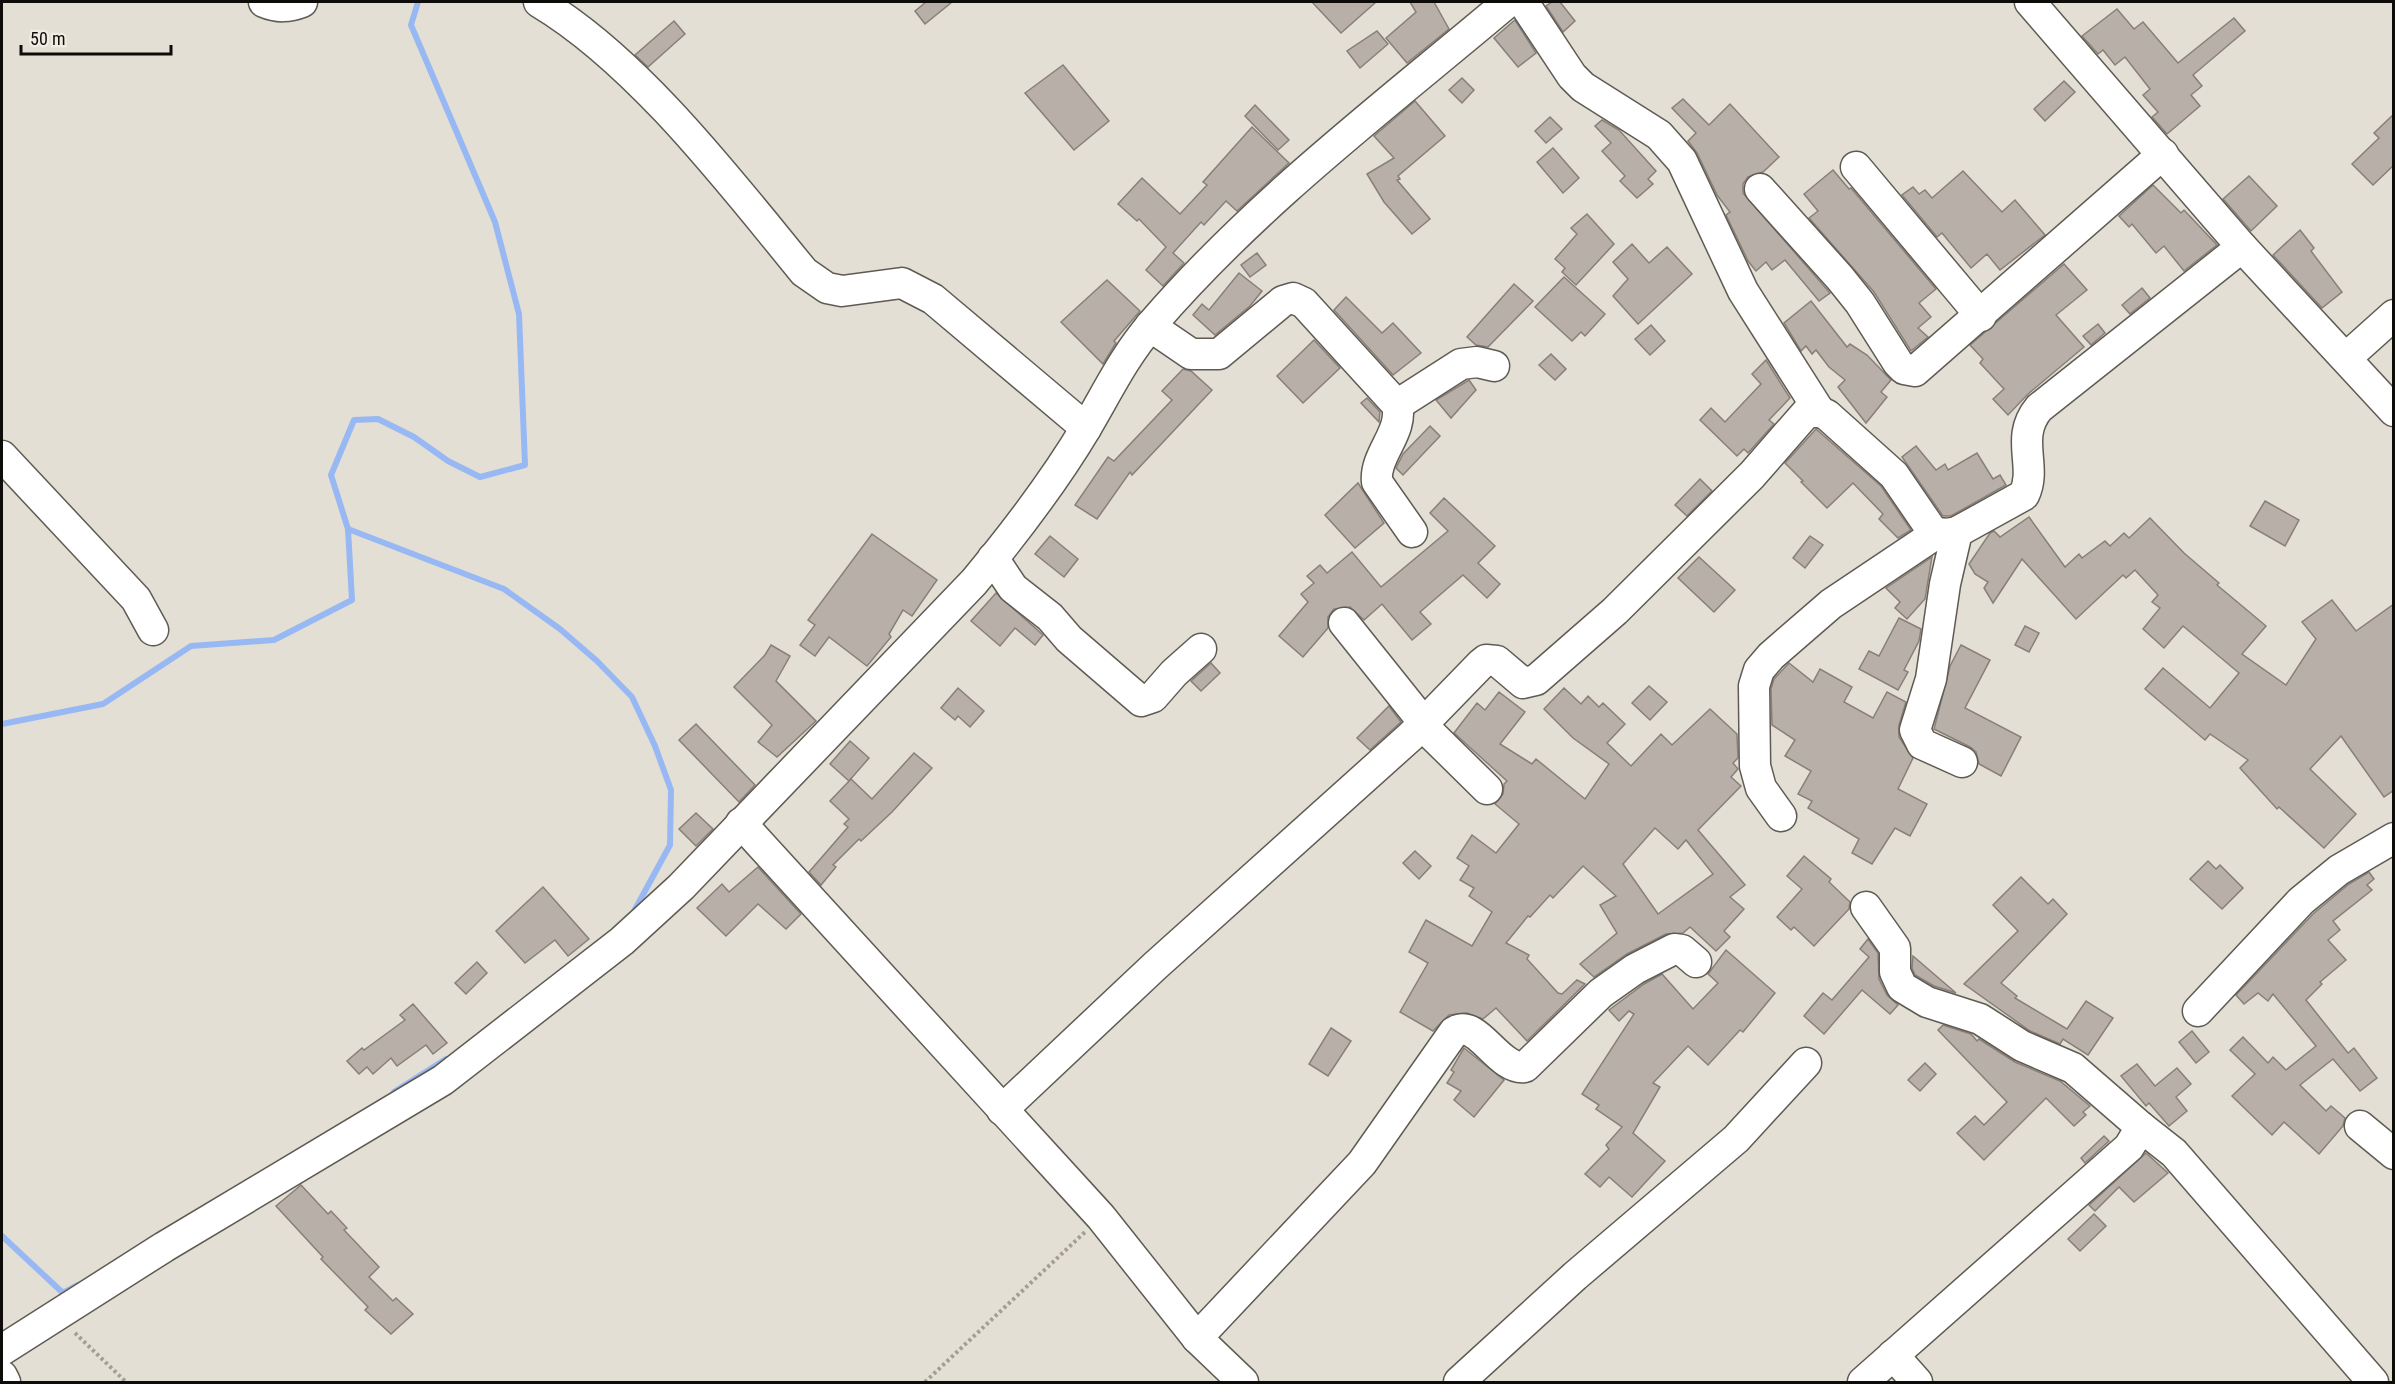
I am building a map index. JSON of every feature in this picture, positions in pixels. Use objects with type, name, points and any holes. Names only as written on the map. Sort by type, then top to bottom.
[{"type":"street","points":[[264,2],[277,6],[291,6],[302,2]]},
{"type":"street","points":[[539,2],[608,53],[638,82],[691,138],[804,273],[816,282],[842,291],[902,283],[916,288],[1086,428]]},
{"type":"street","points":[[2030,2],[2242,247],[2394,411]]},
{"type":"street","points":[[2,1350],[55,1315],[443,1080],[622,941],[681,887],[993,558],[1086,428],[1113,377],[1150,326],[1193,279],[1273,198],[1506,3],[1583,87],[1659,135],[1682,161],[1743,291],[1820,411],[1894,475],[1931,529],[1947,532]]},
{"type":"street","points":[[1760,189],[1840,278],[1904,369],[1915,371],[1981,316],[2068,236],[2163,154]]},
{"type":"street","points":[[1857,166],[1981,316]]},
{"type":"street","points":[[1781,816],[1761,788],[1755,766],[1754,686],[1759,670],[1771,656],[1831,604],[1947,532],[2024,495],[2028,481],[2027,430],[2039,408],[2242,247]]},
{"type":"street","points":[[1150,326],[1191,354],[1219,354],[1283,301],[1299,300],[1311,309],[1396,405],[1398,418],[1379,462],[1376,472],[1377,482],[1412,532]]},
{"type":"street","points":[[2346,358],[2394,315]]},
{"type":"street","points":[[1396,405],[1461,364],[1477,362],[1494,366]]},
{"type":"street","points":[[1002,1110],[1155,966],[1423,724],[1486,660],[1497,661],[1523,683],[1536,680],[1615,611],[1752,475],[1799,418],[1807,412],[1820,411]]},
{"type":"street","points":[[2,456],[136,599],[153,630]]},
{"type":"street","points":[[1947,532],[1945,584],[1931,679],[1915,730],[1922,744],[1962,762]]},
{"type":"street","points":[[993,558],[1013,588],[1050,617],[1069,639],[1142,701],[1153,697],[1174,673],[1201,649]]},
{"type":"street","points":[[1344,623],[1423,724],[1487,789]]},
{"type":"street","points":[[741,823],[1101,1217],[1197,1338],[1243,1383]]},
{"type":"street","points":[[2198,1011],[2301,901],[2339,870],[2394,838]]},
{"type":"street","points":[[1866,907],[1895,948],[1895,972],[1902,987],[1927,1002],[1980,1018],[2022,1046],[2073,1068],[2174,1153],[2373,1383]]},
{"type":"street","points":[[1197,1338],[1362,1163],[1454,1032],[1459,1029],[1470,1030],[1507,1062],[1525,1067],[1595,998],[1635,969],[1674,949],[1682,950],[1696,962]]},
{"type":"street","points":[[1459,1383],[1575,1276],[1736,1139],[1806,1063]]},
{"type":"street","points":[[2360,1126],[2394,1154]]},
{"type":"street","points":[[1863,1383],[2129,1147],[2141,1127]]},
{"type":"street","points":[[1893,1355],[1917,1383]]},
{"type":"street","points":[[2,1376],[5,1383]]},
{"type":"path","points":[[925,1383],[1101,1217]]},
{"type":"path","points":[[55,1315],[126,1383]]},
{"type":"building","points":[[926,2],[952,2],[925,24],[915,11]]},
{"type":"building","points":[[1312,2],[1376,2],[1341,33]]},
{"type":"building","points":[[1410,2],[1434,2],[1449,29],[1407,63],[1386,38],[1416,12]]},
{"type":"building","points":[[1552,2],[1560,2],[1575,21],[1563,32],[1546,6]]},
{"type":"building","points":[[2117,9],[2134,29],[2143,22],[2178,63],[2234,18],[2245,31],[2193,75],[2202,86],[2191,95],[2200,106],[2167,134],[2152,117],[2158,112],[2143,95],[2150,89],[2125,57],[2115,65],[2103,50],[2098,54],[2082,36]]},
{"type":"building","points":[[1515,20],[1536,53],[1518,67],[1494,38]]},
{"type":"building","points":[[674,21],[685,34],[648,67],[635,55]]},
{"type":"building","points":[[1377,31],[1388,44],[1360,68],[1347,51]]},
{"type":"building","points":[[1063,65],[1109,121],[1074,150],[1025,93]]},
{"type":"building","points":[[1462,78],[1474,90],[1462,103],[1449,90]]},
{"type":"building","points":[[2064,81],[2075,92],[2045,121],[2034,109]]},
{"type":"building","points":[[1683,99],[1709,125],[1730,104],[1779,157],[1763,172],[1748,177],[1743,184],[1743,193],[1830,293],[1819,301],[1785,260],[1772,270],[1766,262],[1756,271],[1748,261],[1726,215],[1730,212],[1717,195],[1697,153],[1688,141],[1696,133],[1672,108]]},
{"type":"building","points":[[1415,101],[1445,136],[1398,176],[1400,179],[1397,180],[1430,219],[1412,234],[1384,202],[1367,174],[1394,158],[1374,136]]},
{"type":"building","points":[[1255,105],[1289,140],[1278,150],[1245,116]]},
{"type":"building","points":[[2394,114],[2394,165],[2373,185],[2352,164],[2379,138],[2374,133]]},
{"type":"building","points":[[1550,117],[1562,129],[1546,143],[1535,131]]},
{"type":"building","points":[[1602,120],[1619,130],[1656,171],[1648,179],[1653,184],[1637,198],[1620,181],[1625,176],[1602,151],[1611,143],[1595,126]]},
{"type":"building","points":[[1252,127],[1289,163],[1237,211],[1226,201],[1204,225],[1201,222],[1173,253],[1184,263],[1163,286],[1146,270],[1166,247],[1139,219],[1137,221],[1118,204],[1142,178],[1180,214],[1207,185],[1203,182]]},
{"type":"building","points":[[1553,148],[1579,178],[1563,193],[1537,162]]},
{"type":"building","points":[[1833,170],[1849,189],[1851,188],[1936,289],[1919,303],[1931,317],[1918,328],[1928,337],[1911,351],[1874,292],[1809,218],[1818,211],[1804,194]]},
{"type":"building","points":[[1963,171],[2002,212],[2015,200],[2045,235],[2000,270],[1987,254],[1971,268],[1942,233],[1937,237],[1902,195],[1913,187],[1919,194],[1925,190],[1932,198]]},
{"type":"building","points":[[2249,176],[2277,206],[2251,231],[2223,199]]},
{"type":"building","points":[[2153,185],[2181,213],[2184,210],[2217,245],[2184,271],[2164,246],[2156,253],[2132,224],[2129,227],[2119,216]]},
{"type":"building","points":[[1587,214],[1614,244],[1576,285],[1562,272],[1565,268],[1555,259],[1577,234],[1571,228]]},
{"type":"building","points":[[2300,230],[2314,248],[2311,251],[2342,292],[2322,308],[2273,255]]},
{"type":"building","points":[[1632,244],[1649,263],[1667,247],[1692,274],[1638,324],[1613,296],[1628,279],[1613,262]]},
{"type":"building","points":[[1257,253],[1266,265],[1250,277],[1241,265]]},
{"type":"building","points":[[2064,264],[2087,290],[2056,315],[2084,347],[2028,394],[2008,415],[1993,399],[2004,389],[1980,363],[1983,359],[1970,345]]},
{"type":"building","points":[[1239,273],[1262,291],[1250,306],[1215,335],[1193,315],[1202,304],[1209,310]]},
{"type":"building","points":[[1564,277],[1605,314],[1585,336],[1581,332],[1572,341],[1535,307]]},
{"type":"building","points":[[1107,280],[1140,311],[1114,341],[1116,343],[1103,364],[1061,322]]},
{"type":"building","points":[[1514,284],[1533,301],[1488,347],[1476,345],[1467,337]]},
{"type":"building","points":[[2142,288],[2150,298],[2130,314],[2122,305]]},
{"type":"building","points":[[1346,297],[1382,333],[1393,323],[1421,353],[1393,375],[1334,310]]},
{"type":"building","points":[[1811,301],[1847,347],[1850,344],[1867,355],[1891,380],[1881,392],[1887,397],[1866,423],[1838,387],[1845,380],[1829,367],[1816,350],[1812,354],[1806,346],[1801,351],[1784,323]]},
{"type":"building","points":[[2098,324],[2105,333],[2091,345],[2083,336]]},
{"type":"building","points":[[1651,325],[1665,341],[1650,355],[1635,339]]},
{"type":"building","points":[[1314,340],[1340,368],[1303,403],[1277,376]]},
{"type":"building","points":[[1551,354],[1566,369],[1555,380],[1539,365]]},
{"type":"building","points":[[1766,360],[1790,398],[1769,420],[1774,424],[1748,453],[1744,449],[1737,456],[1700,420],[1711,408],[1725,422],[1761,384],[1752,374]]},
{"type":"building","points":[[1183,369],[1191,371],[1212,390],[1132,475],[1130,472],[1097,519],[1075,505],[1108,457],[1114,461],[1172,400],[1162,391]]},
{"type":"building","points":[[1469,380],[1476,390],[1451,418],[1436,400]]},
{"type":"building","points":[[1367,398],[1380,412],[1379,422],[1361,403]]},
{"type":"building","points":[[1430,426],[1440,436],[1403,475],[1396,468],[1403,454]]},
{"type":"building","points":[[1816,429],[1881,486],[1911,530],[1898,538],[1879,519],[1883,514],[1853,483],[1827,508],[1801,482],[1803,481],[1785,463]]},
{"type":"building","points":[[1916,446],[1936,470],[1945,464],[1948,470],[1977,453],[1993,479],[2000,475],[2006,485],[1951,516],[1943,516],[1902,457]]},
{"type":"building","points":[[1700,479],[1712,491],[1687,516],[1675,505]]},
{"type":"building","points":[[1358,483],[1384,523],[1355,548],[1325,515]]},
{"type":"building","points":[[1444,498],[1495,546],[1478,563],[1500,584],[1487,598],[1463,575],[1420,612],[1431,624],[1412,640],[1382,604],[1364,620],[1350,607],[1334,609],[1328,617],[1328,628],[1303,657],[1279,636],[1308,602],[1301,594],[1314,583],[1307,576],[1320,565],[1327,573],[1352,552],[1381,587],[1448,531],[1430,513]]},
{"type":"building","points":[[2265,501],[2299,520],[2285,546],[2250,526]]},
{"type":"building","points":[[2029,517],[2065,567],[2079,554],[2082,558],[2105,541],[2110,546],[2124,533],[2129,538],[2150,518],[2184,553],[2219,583],[2217,585],[2266,626],[2242,654],[2286,685],[2316,639],[2302,622],[2332,600],[2356,631],[2394,604],[2394,790],[2384,797],[2341,736],[2310,769],[2356,814],[2324,848],[2279,807],[2277,809],[2240,768],[2248,760],[2210,734],[2205,740],[2145,689],[2163,668],[2210,708],[2239,673],[2183,626],[2164,648],[2143,629],[2160,608],[2152,602],[2158,595],[2135,570],[2126,578],[2123,575],[2076,619],[2022,559],[1993,603],[1984,588],[1988,582],[1975,574],[1969,564],[1990,533],[1994,531],[2000,537]]},
{"type":"building","points":[[872,534],[937,580],[912,616],[903,610],[889,634],[891,637],[867,666],[829,637],[815,656],[800,645],[815,625],[808,620]]},
{"type":"building","points":[[1050,536],[1078,559],[1064,577],[1035,554]]},
{"type":"building","points":[[1810,536],[1823,545],[1805,568],[1793,558]]},
{"type":"building","points":[[1699,557],[1735,590],[1714,612],[1678,578]]},
{"type":"building","points":[[1932,557],[1925,599],[1907,619],[1895,608],[1900,602],[1886,588]]},
{"type":"building","points":[[996,593],[1043,635],[1035,645],[1015,628],[1000,646],[971,621]]},
{"type":"building","points":[[1899,618],[1921,629],[1919,641],[1904,670],[1908,672],[1898,690],[1859,669],[1869,651],[1879,656]]},
{"type":"building","points":[[2025,626],[2039,633],[2029,652],[2015,645]]},
{"type":"building","points":[[771,645],[790,656],[776,681],[816,721],[777,757],[758,742],[772,725],[734,687],[765,655]]},
{"type":"building","points":[[1961,645],[1990,660],[1965,708],[2021,737],[2001,776],[1979,764],[1976,752],[1970,747],[1934,729],[1950,666]]},
{"type":"building","points":[[1211,663],[1220,673],[1201,691],[1191,681]]},
{"type":"building","points":[[1789,663],[1813,682],[1820,669],[1852,687],[1844,702],[1873,718],[1887,692],[1906,702],[1899,725],[1899,737],[1913,758],[1898,789],[1927,804],[1910,836],[1895,828],[1872,864],[1852,853],[1859,839],[1808,808],[1812,801],[1798,794],[1811,771],[1785,756],[1795,740],[1772,725],[1771,689],[1774,679]]},
{"type":"building","points":[[1649,686],[1667,702],[1650,720],[1632,703]]},
{"type":"building","points":[[958,688],[984,711],[970,727],[958,716],[955,720],[941,708]]},
{"type":"building","points":[[1564,688],[1581,704],[1588,696],[1599,707],[1603,703],[1625,724],[1607,743],[1631,766],[1661,734],[1672,745],[1710,709],[1737,734],[1738,758],[1733,763],[1738,769],[1731,777],[1741,786],[1698,830],[1745,885],[1730,897],[1744,909],[1724,931],[1730,937],[1716,951],[1690,927],[1683,933],[1666,934],[1627,954],[1594,977],[1580,964],[1617,933],[1600,905],[1616,896],[1583,866],[1553,898],[1550,895],[1530,917],[1528,916],[1506,943],[1529,955],[1527,959],[1558,993],[1562,994],[1577,980],[1585,984],[1527,1041],[1496,1008],[1483,1019],[1467,1013],[1449,1015],[1433,1031],[1400,1012],[1428,963],[1409,952],[1426,920],[1472,946],[1492,912],[1469,896],[1474,888],[1460,880],[1469,866],[1457,858],[1472,835],[1496,853],[1519,824],[1495,804],[1503,794],[1504,784],[1507,781],[1454,733],[1477,703],[1485,710],[1499,692],[1525,712],[1500,744],[1532,764],[1536,759],[1585,799],[1609,764],[1573,738],[1544,709]],"holes":[[[1655,828],[1678,849],[1686,840],[1713,874],[1658,914],[1623,864]]]},
{"type":"building","points":[[1389,706],[1401,722],[1370,750],[1357,738]]},
{"type":"building","points":[[696,724],[755,785],[739,802],[679,740]]},
{"type":"building","points":[[850,741],[869,758],[849,781],[830,764]]},
{"type":"building","points":[[914,753],[932,768],[892,812],[861,841],[859,839],[833,865],[836,867],[821,885],[809,872],[848,827],[844,824],[849,819],[830,801],[851,779],[872,799]]},
{"type":"building","points":[[696,813],[713,829],[696,846],[679,829]]},
{"type":"building","points":[[1415,851],[1431,866],[1419,879],[1403,863]]},
{"type":"building","points":[[1804,856],[1831,879],[1829,882],[1850,902],[1849,909],[1814,946],[1794,927],[1791,930],[1777,917],[1802,889],[1787,876]]},
{"type":"building","points":[[2208,861],[2216,869],[2220,865],[2243,888],[2222,909],[2190,879]]},
{"type":"building","points":[[758,867],[801,914],[786,929],[758,904],[726,936],[697,908],[722,884],[729,892]]},
{"type":"building","points":[[2369,872],[2374,879],[2367,885],[2372,890],[2333,921],[2340,930],[2328,940],[2346,960],[2320,982],[2322,984],[2306,1000],[2348,1053],[2354,1048],[2377,1078],[2360,1091],[2333,1059],[2300,1085],[2326,1111],[2331,1106],[2345,1118],[2343,1126],[2319,1154],[2284,1122],[2272,1135],[2232,1096],[2255,1074],[2230,1050],[2243,1037],[2268,1063],[2273,1057],[2286,1070],[2316,1046],[2273,994],[2268,1001],[2258,993],[2244,1004],[2236,995],[2313,914],[2349,884]]},
{"type":"building","points":[[2021,877],[2048,904],[2053,899],[2067,914],[2001,983],[2017,996],[2015,998],[2067,1029],[2086,1001],[2113,1018],[2088,1055],[2063,1039],[2060,1044],[2030,1031],[1964,984],[2018,931],[1993,905]]},
{"type":"building","points":[[543,887],[589,939],[568,956],[555,940],[525,963],[496,931]]},
{"type":"building","points":[[1868,939],[1878,953],[1879,979],[1887,995],[1898,1005],[1890,1014],[1862,990],[1824,1034],[1804,1016],[1823,993],[1832,1000],[1869,957],[1860,949]]},
{"type":"building","points":[[1726,950],[1775,993],[1743,1032],[1740,1030],[1708,1065],[1688,1046],[1653,1083],[1660,1087],[1633,1133],[1665,1161],[1632,1197],[1609,1177],[1600,1187],[1585,1174],[1609,1149],[1606,1145],[1622,1127],[1596,1109],[1599,1105],[1582,1094],[1634,1014],[1629,1011],[1619,1021],[1609,1010],[1644,984],[1662,974],[1693,1009],[1718,983],[1708,974]]},
{"type":"building","points":[[1913,956],[1956,993],[1934,986],[1915,975],[1912,968]]},
{"type":"building","points":[[477,962],[487,973],[466,994],[455,983]]},
{"type":"building","points":[[413,1004],[447,1043],[433,1054],[426,1045],[397,1066],[391,1058],[373,1074],[367,1067],[359,1074],[347,1061],[362,1048],[364,1050],[405,1020],[400,1015]]},
{"type":"building","points":[[1943,1025],[1971,1034],[1977,1041],[1979,1039],[2015,1062],[2060,1081],[2090,1106],[2083,1112],[2086,1115],[2074,1126],[2046,1098],[1984,1160],[1957,1133],[1975,1116],[1984,1125],[2007,1102],[1938,1030]]},
{"type":"building","points":[[1331,1028],[1351,1041],[1328,1076],[1309,1064]]},
{"type":"building","points":[[2192,1031],[2209,1052],[2196,1063],[2179,1042]]},
{"type":"building","points":[[1464,1048],[1504,1080],[1474,1117],[1454,1100],[1461,1091],[1447,1083],[1454,1072],[1451,1070]]},
{"type":"building","points":[[1925,1063],[1936,1074],[1920,1091],[1908,1080]]},
{"type":"building","points":[[2137,1064],[2155,1086],[2177,1068],[2191,1084],[2176,1097],[2187,1111],[2169,1126],[2149,1103],[2146,1106],[2121,1076]]},
{"type":"building","points":[[2104,1136],[2109,1141],[2085,1163],[2081,1158]]},
{"type":"building","points":[[2146,1153],[2168,1173],[2134,1202],[2119,1187],[2095,1211],[2089,1205]]},
{"type":"building","points":[[301,1185],[328,1214],[331,1211],[347,1228],[344,1230],[379,1267],[369,1277],[393,1301],[396,1298],[413,1314],[391,1334],[365,1310],[368,1307],[321,1259],[323,1257],[276,1206]]},
{"type":"building","points":[[2094,1214],[2106,1226],[2080,1251],[2068,1239]]},
{"type":"waterway","points":[[2,724],[103,704],[191,646],[274,640],[352,600],[348,529],[331,475],[354,420],[378,419],[414,437],[448,461],[480,477],[525,465],[519,314],[495,222],[411,25],[418,2]]},
{"type":"waterway","points":[[348,529],[504,589],[560,629],[597,661],[632,697],[655,746],[671,790],[670,845],[632,915]]},
{"type":"waterway","points":[[394,1092],[446,1059]]},
{"type":"waterway","points":[[2,1236],[63,1293],[78,1285]]}]
